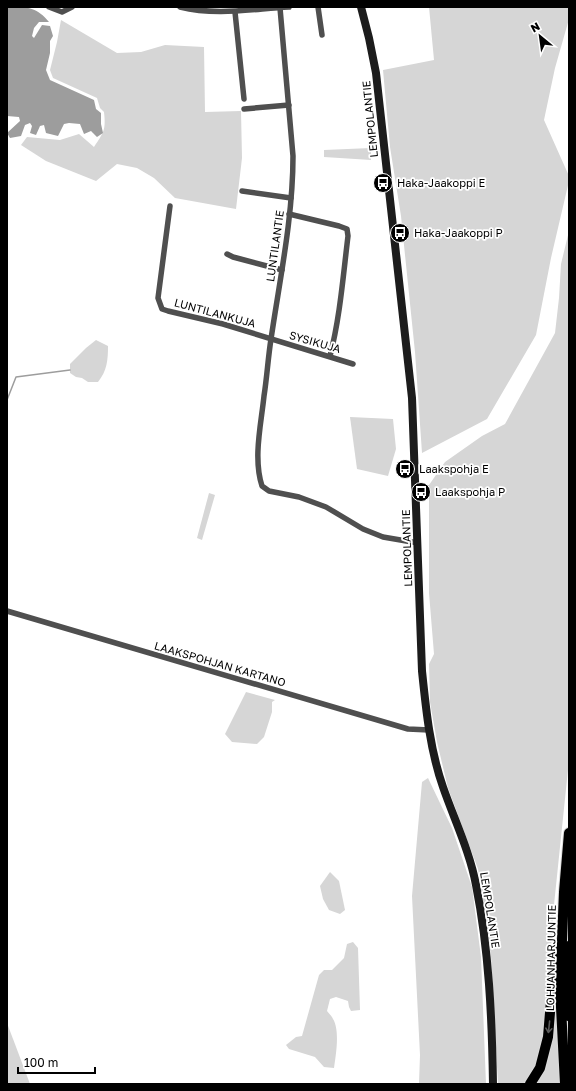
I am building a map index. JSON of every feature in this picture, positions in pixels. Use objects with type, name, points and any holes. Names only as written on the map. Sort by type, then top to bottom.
[{"type":"highway","name":"LOHJANHARJUNTIE","points":[[565,1084],[560,988],[564,892],[569,833]]},
{"type":"highway","points":[[530,1084],[540,1068],[548,1037],[559,909],[564,892]]},
{"type":"highway","name":"LOHJANHARJUNTIE","points":[[569,946],[569,1046]]},
{"type":"street","points":[[50,7],[62,12],[72,7]]},
{"type":"street","points":[[180,7],[210,12],[235,12],[289,7]]},
{"type":"street","points":[[318,7],[322,35]]},
{"type":"street","name":"LEMPOLANTIE","points":[[361,7],[376,73],[409,362],[412,398],[422,671],[429,730],[442,786],[460,832],[476,883],[487,970],[493,1084]]},
{"type":"street","name":"LUNTILANTIE","points":[[280,8],[293,156],[291,198],[282,270],[271,339],[258,446],[260,479],[262,486],[269,491],[300,497],[326,507],[363,529],[383,537],[418,543]]},
{"type":"street","points":[[235,12],[244,99]]},
{"type":"street","points":[[244,110],[288,105]]},
{"type":"street","points":[[242,191],[291,198]]},
{"type":"street","name":"LUNTILANKUJA","points":[[170,206],[158,298],[162,309],[223,324],[271,339]]},
{"type":"street","points":[[289,214],[347,229],[348,236],[342,292],[335,337],[330,356]]},
{"type":"street","points":[[227,254],[232,257],[282,270]]},
{"type":"street","name":"SYSIKUJA","points":[[271,339],[353,364]]},
{"type":"street","name":"LAAKSPOHJAN KARTANO","points":[[7,612],[408,729],[429,730]]},
{"type":"shaded area","points":[[8,7],[30,8],[40,13],[49,22],[39,22],[34,28],[32,36],[34,38],[42,25],[50,26],[53,36],[50,41],[50,53],[46,70],[50,80],[94,100],[96,109],[101,113],[103,133],[97,137],[91,131],[84,134],[80,124],[69,123],[64,124],[58,136],[46,133],[44,125],[40,126],[36,135],[30,133],[32,126],[30,123],[25,125],[21,136],[10,138],[7,133],[20,121],[19,117],[7,116]]},
{"type":"shaded area","points":[[429,7],[569,7],[569,19],[555,68],[544,120],[569,176],[569,181],[551,258],[536,335],[487,419],[422,453],[415,352],[401,216],[390,147],[383,70],[434,60]]},
{"type":"shaded area","points":[[61,20],[117,53],[141,52],[165,45],[204,47],[205,112],[241,111],[242,158],[236,209],[175,198],[154,178],[137,168],[117,164],[96,181],[46,161],[21,145],[27,137],[60,140],[79,134],[94,147],[104,131],[104,112],[100,108],[97,98],[53,78],[50,70]]},
{"type":"shaded area","points":[[371,148],[371,160],[324,157],[324,150]]},
{"type":"shaded area","points":[[569,231],[569,760],[554,905],[547,1015],[541,1057],[525,1084],[498,1084],[491,956],[478,869],[448,788],[437,742],[430,702],[429,664],[434,654],[429,593],[429,485],[445,462],[482,436],[505,424],[555,333],[561,264]]},
{"type":"shaded area","points":[[96,340],[108,346],[108,356],[103,374],[98,382],[88,382],[70,373],[70,364]]},
{"type":"shaded area","points":[[350,417],[393,419],[396,449],[388,476],[357,469]]},
{"type":"shaded area","points":[[209,493],[215,495],[202,540],[197,538]]},
{"type":"shaded area","points":[[246,692],[275,700],[272,702],[272,712],[264,737],[257,744],[232,742],[225,734]]},
{"type":"shaded area","points":[[428,778],[452,828],[472,887],[481,957],[486,1084],[419,1084],[420,1055],[412,896],[422,782]]},
{"type":"shaded area","points":[[330,872],[339,881],[345,910],[340,914],[329,910],[323,899],[320,886]]},
{"type":"shaded area","points":[[353,942],[358,948],[360,1010],[351,1011],[348,1001],[336,997],[330,999],[327,1011],[335,1024],[337,1036],[336,1050],[334,1068],[324,1067],[315,1057],[289,1049],[286,1045],[296,1037],[302,1036],[319,975],[324,970],[332,970],[344,958],[347,944]]},
{"type":"shaded area","points":[[556,984],[561,1084],[533,1084]]},
{"type":"shaded area","points":[[7,1023],[30,1084],[7,1084]]},
{"type":"waterway","points":[[7,400],[16,377],[70,370]]},
{"type":"place","name":"Haka-Jaakoppi E","points":[[383,183]]},
{"type":"place","name":"Haka-Jaakoppi P","points":[[400,233]]},
{"type":"place","name":"Laakspohja E","points":[[405,469]]},
{"type":"place","name":"Laakspohja P","points":[[421,492]]}]
